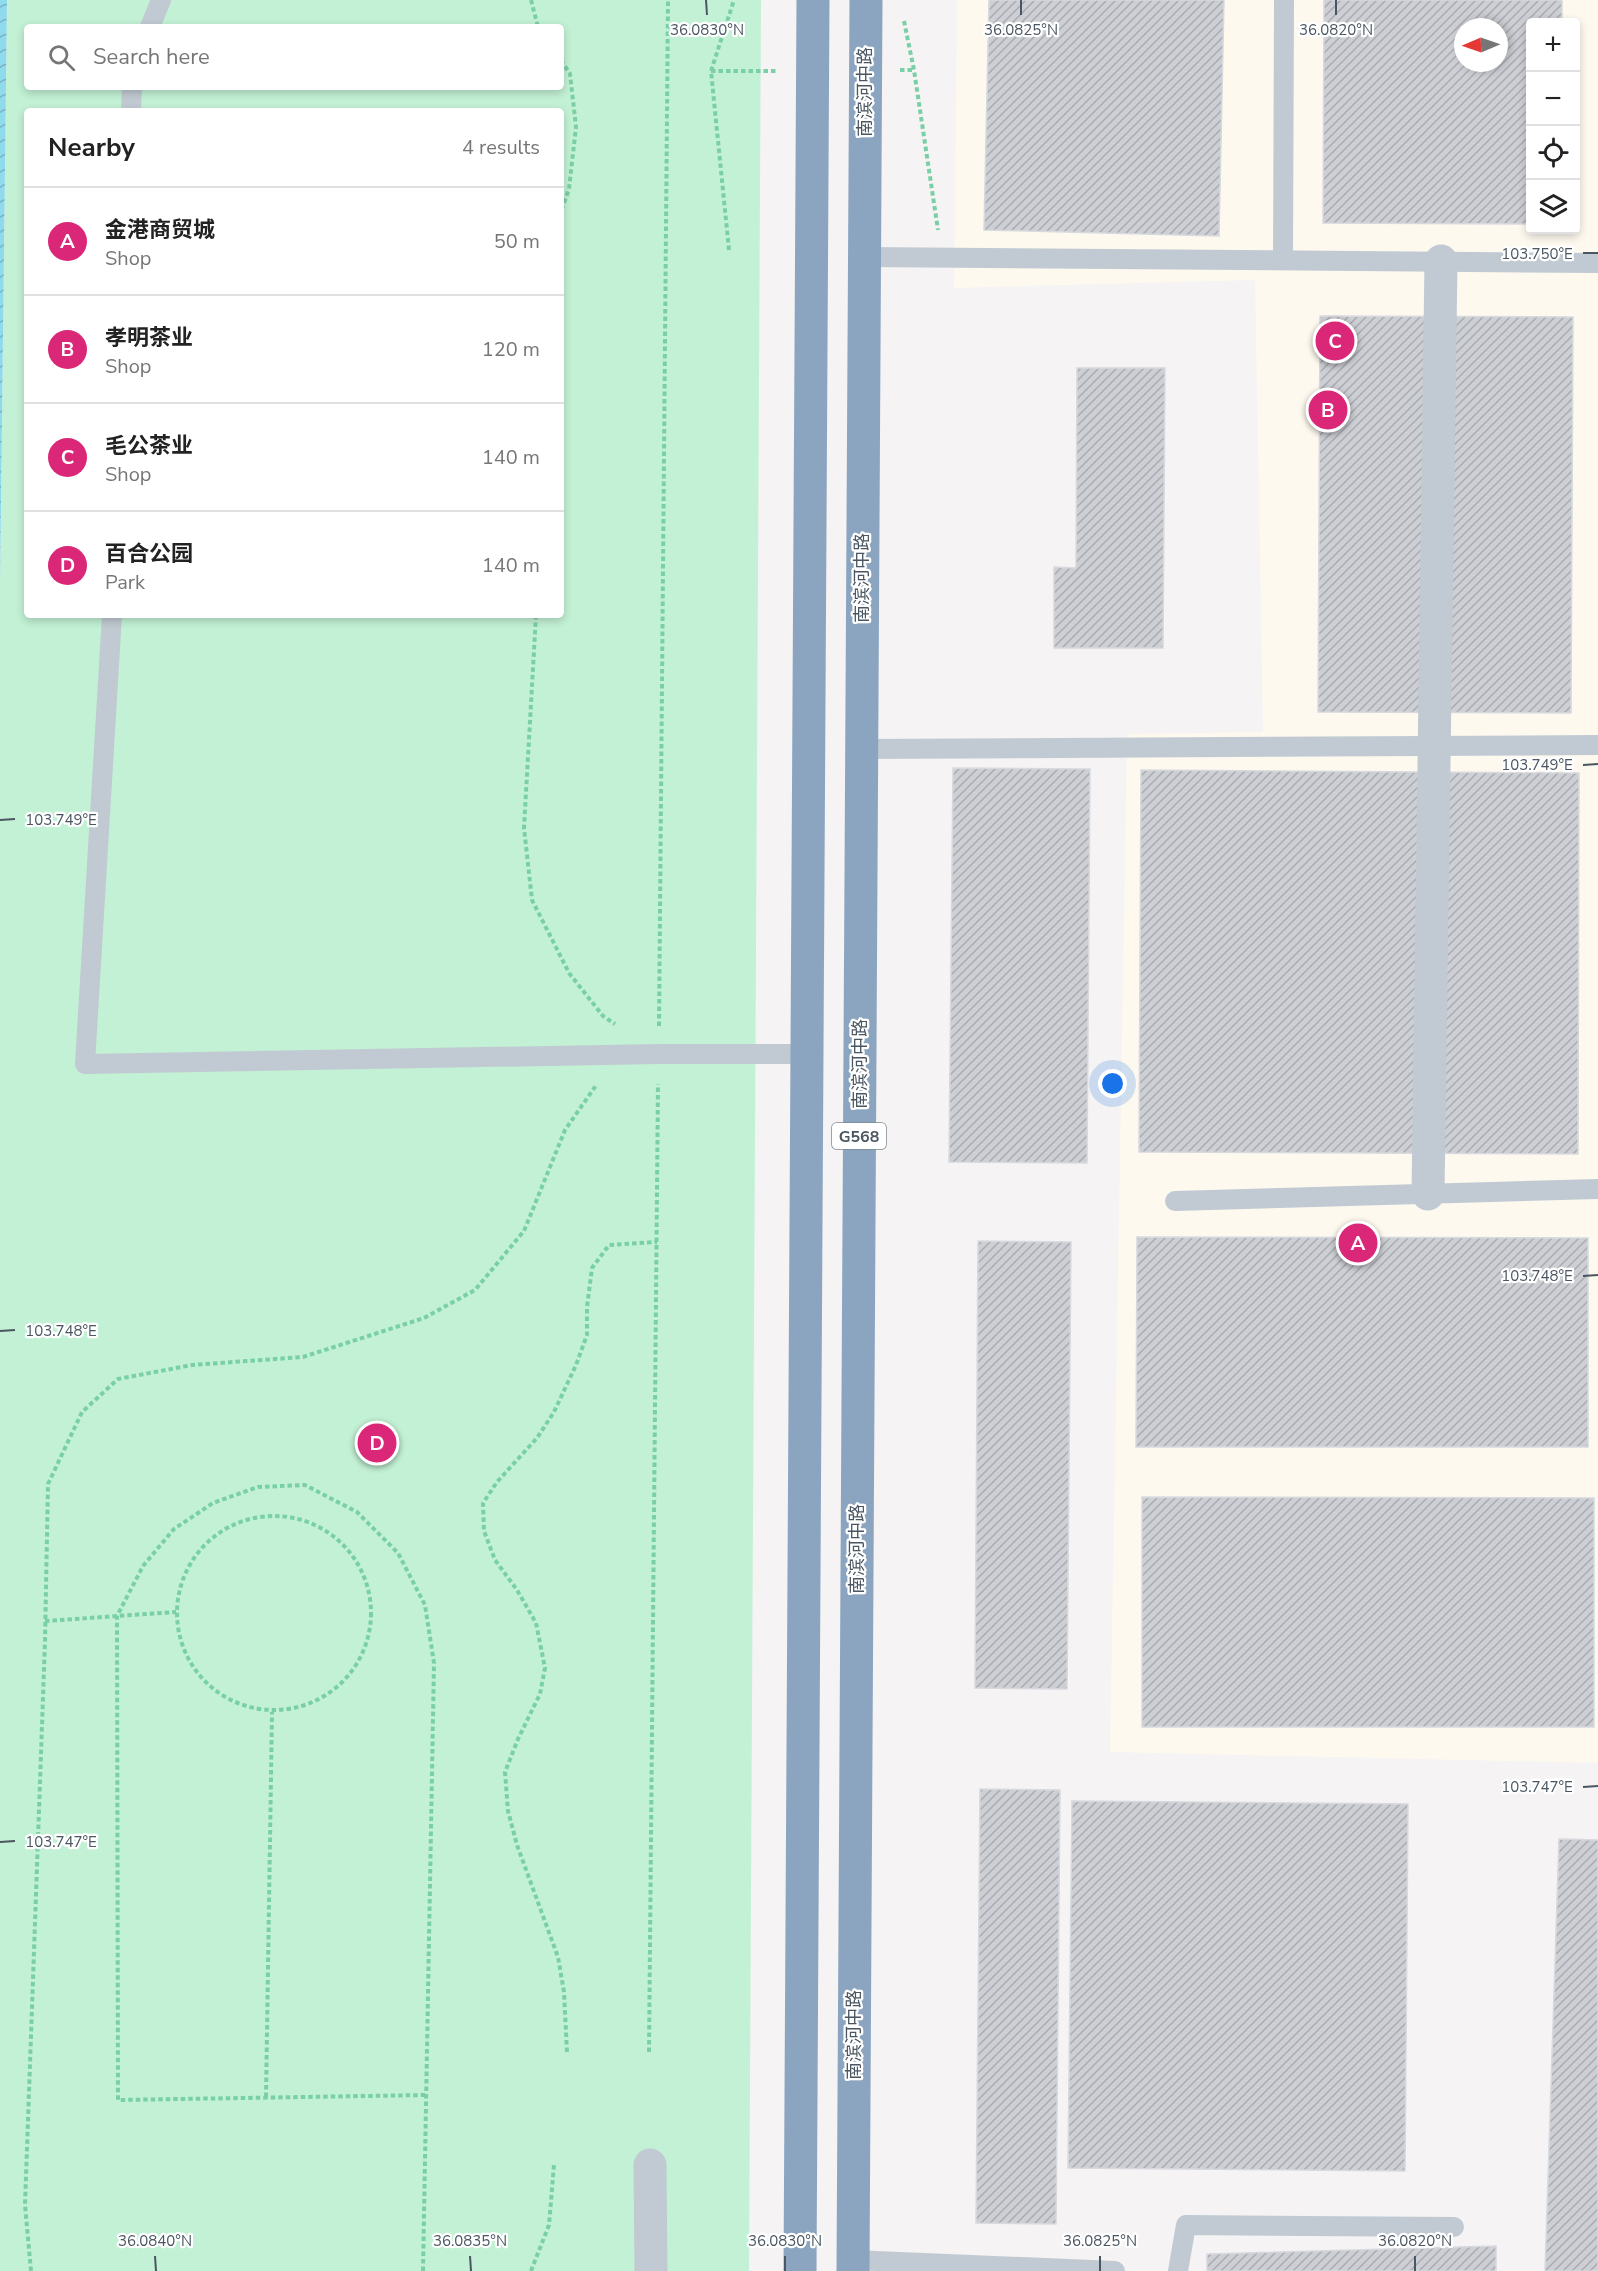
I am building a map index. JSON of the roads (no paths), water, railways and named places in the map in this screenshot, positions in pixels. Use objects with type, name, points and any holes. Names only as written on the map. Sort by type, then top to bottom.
[{"type":"highway","name":"G568","points":[[800,2271],[813,0]]},
{"type":"highway","name":"南滨河中路","points":[[853,2266],[866,0]]},
{"type":"street","points":[[1428,1194],[1441,261]]},
{"type":"street","points":[[650,2165],[651,2271]]},
{"type":"lane","points":[[151,24],[161,0]]},
{"type":"lane","points":[[1283,260],[1284,0]]},
{"type":"lane","points":[[131,108],[132,90]]},
{"type":"lane","points":[[864,257],[1598,263]]},
{"type":"lane","points":[[112,618],[85,1064],[658,1054],[807,1054]]},
{"type":"lane","points":[[861,749],[1598,745]]},
{"type":"lane","points":[[1175,1201],[1598,1189]]},
{"type":"lane","points":[[1178,2271],[1186,2225],[1454,2227]]},
{"type":"lane","points":[[853,2266],[1114,2271]]},
{"type":"water","points":[[0,0],[7,0],[0,589]]},
{"type":"place","name":"毛公茶业","points":[[1335,341]]},
{"type":"place","name":"孝明茶业","points":[[1328,410]]},
{"type":"place","name":"金港商贸城","points":[[1358,1243]]},
{"type":"place","name":"百合公园","points":[[377,1443]]}]
